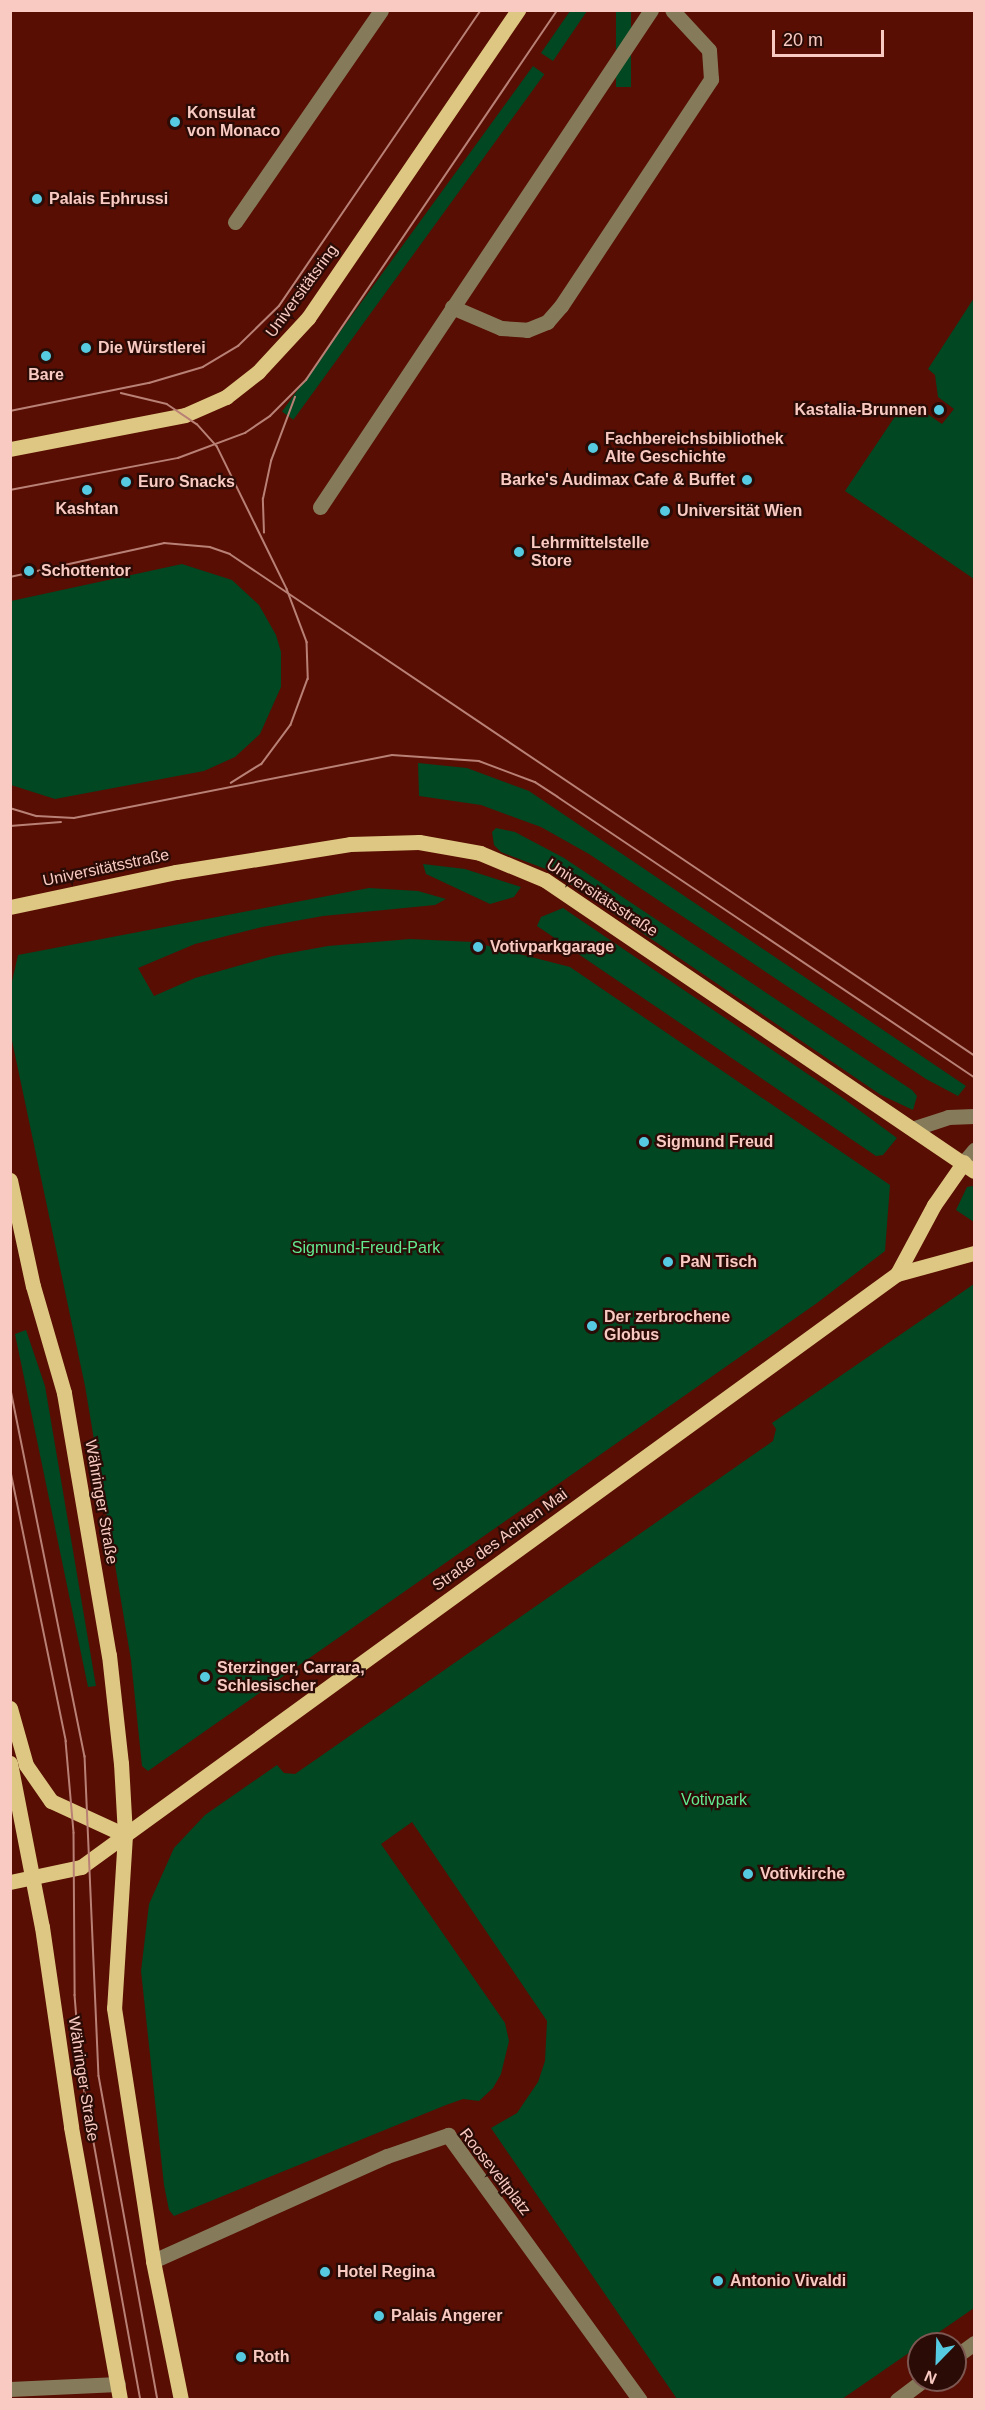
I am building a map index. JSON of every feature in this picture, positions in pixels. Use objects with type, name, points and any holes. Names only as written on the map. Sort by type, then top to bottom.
[{"type":"main road","name":"Universitätsring","points":[[10,450],[185,415],[226,397],[258,372],[308,318],[518,10]]},
{"type":"main road","name":"Universitätsstraße","points":[[10,906],[176,872],[350,844],[419,842],[480,853],[544,880],[969,1166]]},
{"type":"main road","name":"Straße des Achten Mai","points":[[897,1274],[934,1205],[969,1166]]},
{"type":"main road","name":"Währinger Straße","points":[[10,1180],[33,1286],[64,1393],[109,1655],[122,1763],[125,1835],[114,2008],[153,2260],[181,2400]]},
{"type":"main road","name":"Straße des Achten Mai","points":[[10,1882],[81,1867],[897,1274],[975,1253]]},
{"type":"main road","points":[[10,1708],[26,1765],[51,1801],[125,1835]]},
{"type":"main road","name":"Währinger Straße","points":[[10,1763],[33,1877],[71,2127],[119,2392]]},
{"type":"street","points":[[235,222],[381,10]]},
{"type":"street","points":[[320,507],[651,10]]},
{"type":"street","points":[[452,307],[501,328],[527,330],[547,322],[561,306],[711,79],[709,50],[672,10]]},
{"type":"street","points":[[915,1128],[948,1117],[975,1116]]},
{"type":"street","points":[[969,1166],[975,1150]]},
{"type":"street","name":"Rooseveltplatz","points":[[153,2260],[387,2156],[448,2135],[640,2400]]},
{"type":"street","points":[[10,2389],[119,2392]]},
{"type":"green space","points":[[570,11],[587,11],[553,61],[541,53]]},
{"type":"green space","points":[[616,11],[631,11],[631,87],[616,87]]},
{"type":"green space","points":[[533,66],[544,74],[293,420],[282,411]]},
{"type":"green space","points":[[974,298],[974,579],[845,491],[898,412],[908,417],[926,413],[942,424],[954,409],[938,397],[935,375],[928,369]]},
{"type":"green space","points":[[182,564],[232,580],[259,605],[276,635],[281,652],[281,687],[260,734],[235,757],[204,771],[55,799],[11,785],[11,601]]},
{"type":"green space","points":[[418,763],[467,768],[529,791],[966,1086],[958,1096],[926,1079],[589,854],[541,827],[481,805],[419,796]]},
{"type":"green space","points":[[496,828],[515,832],[564,858],[912,1090],[917,1096],[913,1110],[881,1095],[551,871],[501,852],[494,845],[492,832]]},
{"type":"green space","points":[[423,864],[465,869],[521,887],[514,897],[490,904],[426,874]]},
{"type":"green space","name":"Sigmund-Freud-Park","points":[[369,888],[418,891],[446,899],[435,905],[323,916],[262,927],[195,944],[138,968],[154,996],[195,978],[273,956],[328,946],[410,939],[473,942],[570,967],[890,1185],[885,1251],[817,1303],[148,1771],[142,1766],[131,1660],[85,1386],[11,1036],[11,986],[18,955]]},
{"type":"green space","points":[[563,908],[840,1096],[897,1138],[883,1155],[876,1156],[537,926],[541,917]]},
{"type":"green space","points":[[967,1187],[974,1187],[974,1222],[956,1210]]},
{"type":"green space","name":"Votivpark","points":[[974,1284],[974,2308],[939,2332],[907,2332],[907,2354],[842,2399],[677,2399],[491,2128],[517,2113],[538,2082],[545,2061],[547,2021],[412,1822],[381,1844],[505,2023],[509,2041],[501,2074],[493,2088],[479,2101],[463,2099],[446,2105],[174,2216],[169,2210],[164,2185],[141,1971],[149,1904],[174,1848],[205,1815],[277,1765],[284,1773],[295,1774],[773,1441],[776,1429],[772,1423]]},
{"type":"green space","points":[[26,1330],[45,1386],[96,1686],[88,1687],[15,1334]]},
{"type":"tram line","points":[[10,411],[149,383],[203,367],[238,346],[279,306],[481,10]]},
{"type":"tram line","points":[[10,490],[178,458],[245,433],[270,416],[306,380],[557,10]]},
{"type":"tram line","points":[[121,393],[167,404],[197,424],[217,446],[287,589],[307,642],[308,679],[291,725],[262,764],[232,783]]},
{"type":"tram line","points":[[264,533],[263,499],[271,461],[295,397]]},
{"type":"tram line","points":[[10,577],[164,543],[210,547],[230,554],[974,1055]]},
{"type":"tram line","points":[[10,808],[37,816],[74,818],[392,755],[479,761],[535,782],[974,1077]]},
{"type":"tram line","points":[[10,826],[61,822]]},
{"type":"tram line","points":[[10,1385],[85,1756],[99,2076],[158,2400]]},
{"type":"tram line","points":[[10,1467],[66,1741],[74,1833],[75,1995],[81,2071],[141,2400]]},
{"type":"place","name":"Konsulat von Monaco","points":[[175,122]]},
{"type":"place","name":"Palais Ephrussi","points":[[37,199]]},
{"type":"place","name":"Die Würstlerei","points":[[86,348]]},
{"type":"place","name":"Bare","points":[[46,356]]},
{"type":"place","name":"Kastalia-Brunnen","points":[[939,410]]},
{"type":"place","name":"Fachbereichsbibliothek Alte Geschichte","points":[[593,448]]},
{"type":"place","name":"Barke's Audimax Cafe & Buffet","points":[[747,480]]},
{"type":"place","name":"Euro Snacks","points":[[126,482]]},
{"type":"place","name":"Kashtan","points":[[87,490]]},
{"type":"place","name":"Universität Wien","points":[[665,511]]},
{"type":"place","name":"Lehrmittelstelle Store","points":[[519,552]]},
{"type":"place","name":"Schottentor","points":[[29,571]]},
{"type":"place","name":"Votivparkgarage","points":[[478,947]]},
{"type":"place","name":"Sigmund Freud","points":[[644,1142]]},
{"type":"place","name":"PaN Tisch","points":[[668,1262]]},
{"type":"place","name":"Der zerbrochene Globus","points":[[592,1326]]},
{"type":"place","name":"Sterzinger, Carrara, Schlesischer","points":[[205,1677]]},
{"type":"place","name":"Votivkirche","points":[[748,1874]]},
{"type":"place","name":"Hotel Regina","points":[[325,2272]]},
{"type":"place","name":"Antonio Vivaldi","points":[[718,2281]]},
{"type":"place","name":"Palais Angerer","points":[[379,2316]]},
{"type":"place","name":"Roth","points":[[241,2357]]}]
